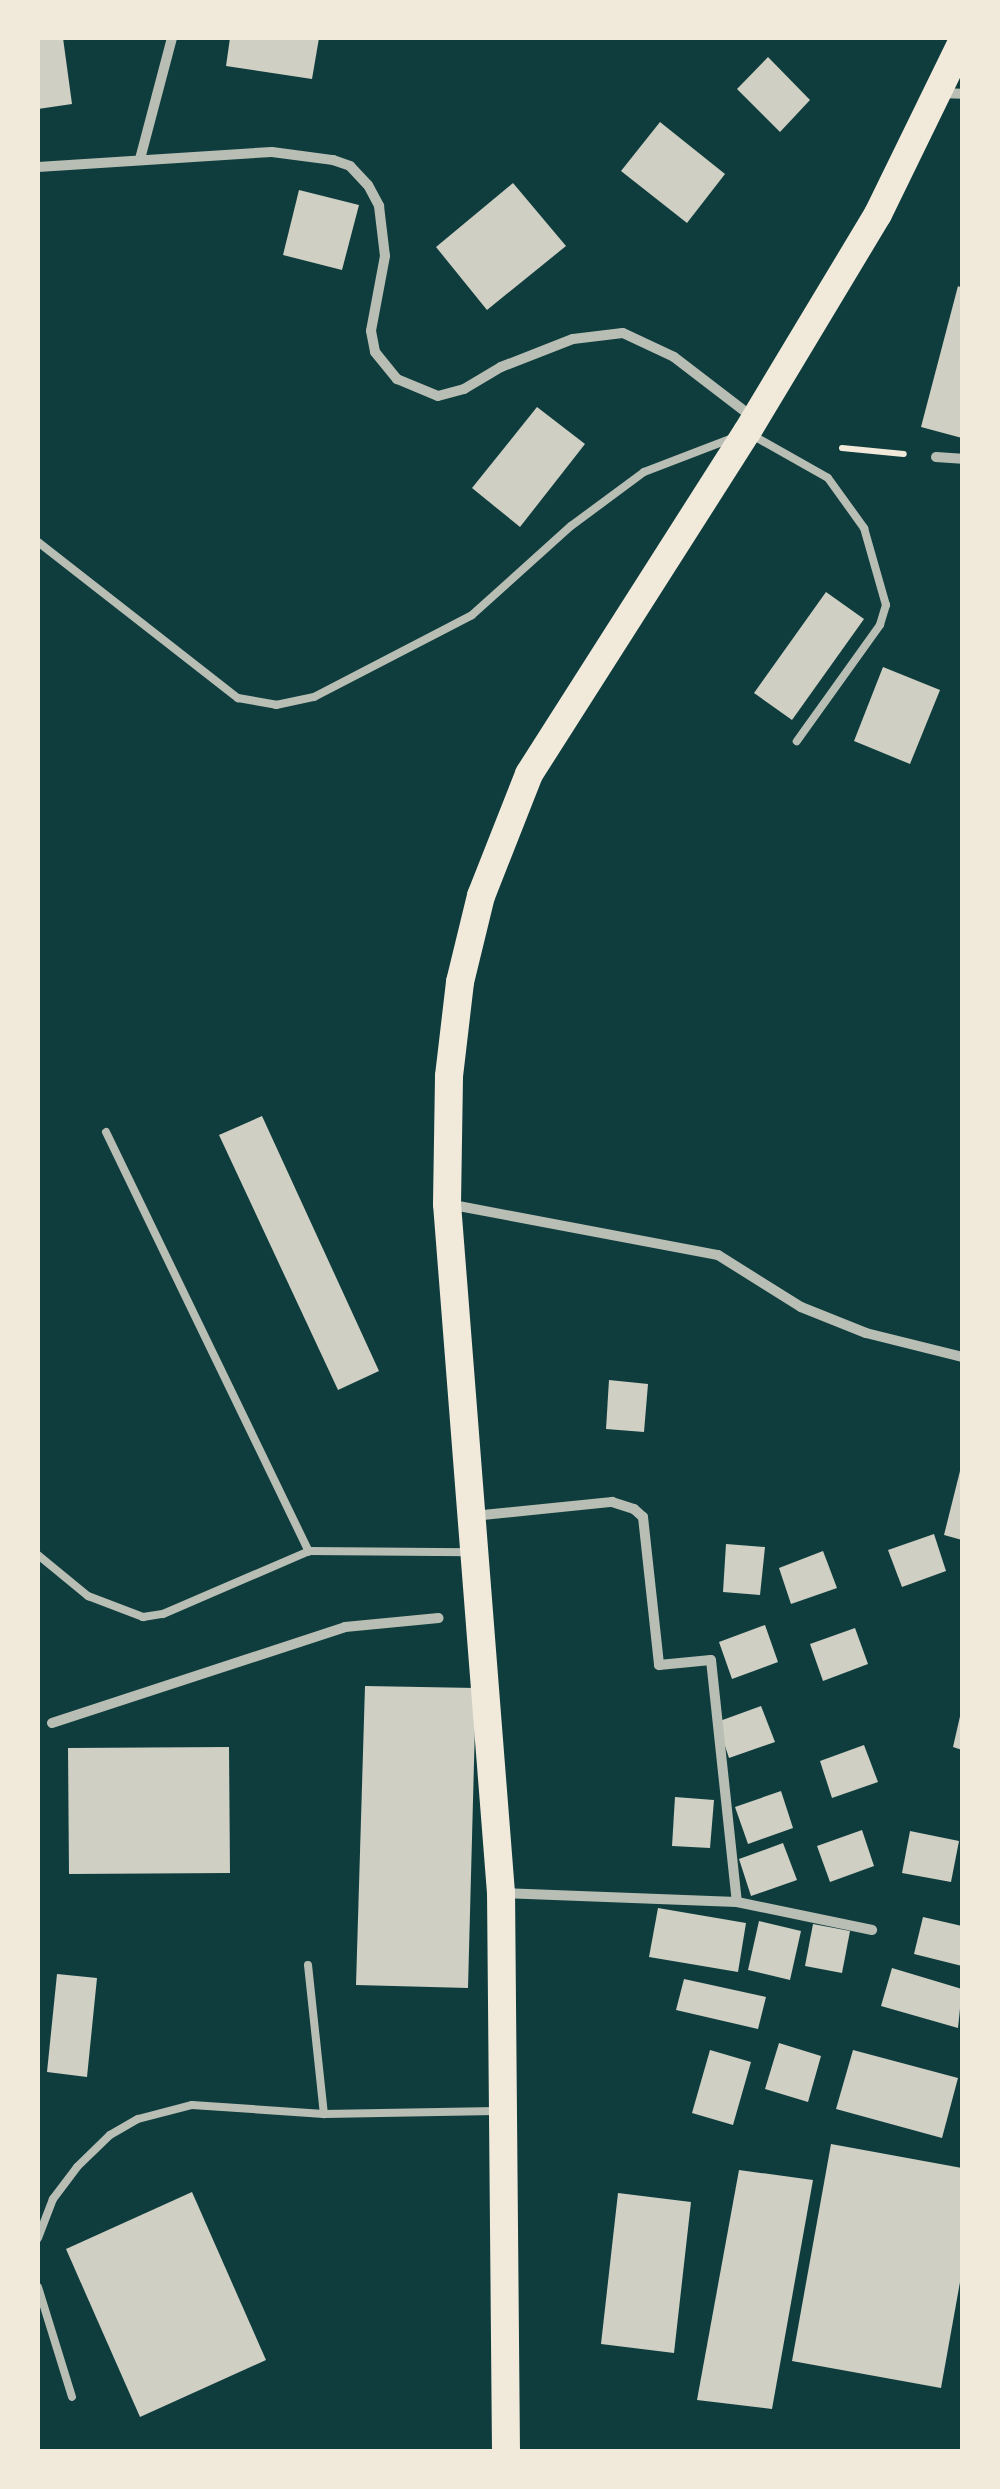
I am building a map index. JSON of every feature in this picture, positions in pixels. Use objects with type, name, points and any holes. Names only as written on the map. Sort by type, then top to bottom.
[{"type":"highway","points":[[506,2452],[502,1893],[447,1204],[448,1076],[460,982],[495,862],[529,774],[751,426],[951,94],[962,42]]},
{"type":"street","points":[[140,159],[172,38]]},
{"type":"street","points":[[38,167],[272,152],[310,155],[350,166],[368,184],[386,237],[371,330],[375,352],[396,379],[415,390],[438,396],[464,389],[502,368],[573,339],[623,333],[674,357],[751,426]]},
{"type":"street","points":[[936,457],[962,460]]},
{"type":"street","points":[[447,1204],[718,1255],[801,1307],[866,1333],[962,1358]]},
{"type":"street","points":[[471,1516],[612,1502],[634,1509],[643,1517],[658,1665],[711,1660],[737,1902]]},
{"type":"street","points":[[52,1723],[345,1626],[439,1618]]},
{"type":"street","points":[[502,1893],[737,1902],[872,1930]]},
{"type":"lane","points":[[38,542],[238,698],[276,705],[314,697],[472,615],[571,526],[644,472],[751,426],[828,478],[864,528],[886,605],[880,625],[798,741]]},
{"type":"lane","points":[[106,1132],[309,1551]]},
{"type":"lane","points":[[38,1554],[88,1596],[144,1618],[163,1614],[309,1551],[475,1552]]},
{"type":"lane","points":[[308,1965],[324,2114]]},
{"type":"lane","points":[[38,2238],[53,2199],[77,2167],[110,2135],[138,2119],[192,2105],[324,2114],[506,2111]]},
{"type":"lane","points":[[38,2287],[72,2397]]},
{"type":"path","points":[[845,449],[936,457]]},
{"type":"building","points":[[38,38],[63,38],[72,104],[38,109]]},
{"type":"building","points":[[230,38],[319,38],[312,79],[226,66]]},
{"type":"building","points":[[768,57],[810,100],[780,132],[737,89]]},
{"type":"building","points":[[660,122],[725,174],[687,223],[621,171]]},
{"type":"building","points":[[513,183],[566,246],[487,310],[436,247]]},
{"type":"building","points":[[299,190],[359,205],[342,270],[283,255]]},
{"type":"building","points":[[958,286],[962,288],[962,438],[921,427]]},
{"type":"building","points":[[537,407],[585,444],[520,527],[472,488]]},
{"type":"building","points":[[826,592],[864,619],[792,720],[754,693]]},
{"type":"building","points":[[883,667],[940,690],[910,764],[854,741]]},
{"type":"building","points":[[262,1116],[379,1371],[338,1390],[219,1135]]},
{"type":"building","points":[[609,1380],[648,1384],[644,1432],[606,1429]]},
{"type":"building","points":[[962,1468],[962,1540],[944,1535]]},
{"type":"building","points":[[934,1534],[946,1571],[902,1587],[888,1550]]},
{"type":"building","points":[[726,1544],[765,1547],[760,1595],[723,1592]]},
{"type":"building","points":[[823,1551],[837,1588],[791,1604],[779,1568]]},
{"type":"building","points":[[765,1625],[778,1662],[732,1679],[719,1642]]},
{"type":"building","points":[[855,1628],[868,1664],[823,1681],[810,1644]]},
{"type":"building","points":[[365,1686],[476,1688],[468,1988],[356,1985]]},
{"type":"building","points":[[761,1706],[775,1742],[729,1758],[717,1722]]},
{"type":"building","points":[[962,1712],[962,1750],[953,1747]]},
{"type":"building","points":[[864,1745],[878,1782],[832,1798],[820,1761]]},
{"type":"building","points":[[229,1747],[230,1873],[69,1874],[68,1748]]},
{"type":"building","points":[[781,1791],[793,1828],[748,1844],[735,1807]]},
{"type":"building","points":[[675,1797],[714,1800],[710,1848],[672,1846]]},
{"type":"building","points":[[862,1830],[874,1866],[830,1882],[817,1846]]},
{"type":"building","points":[[910,1831],[959,1841],[951,1882],[902,1873]]},
{"type":"building","points":[[783,1843],[797,1880],[751,1896],[739,1859]]},
{"type":"building","points":[[658,1908],[746,1923],[738,1972],[649,1957]]},
{"type":"building","points":[[923,1917],[962,1926],[962,1966],[914,1954]]},
{"type":"building","points":[[759,1921],[801,1931],[790,1980],[748,1970]]},
{"type":"building","points":[[813,1924],[850,1931],[842,1973],[805,1966]]},
{"type":"building","points":[[892,1968],[962,1989],[958,2028],[881,2006]]},
{"type":"building","points":[[57,1974],[97,1978],[87,2077],[47,2072]]},
{"type":"building","points":[[684,1979],[766,1997],[758,2029],[676,2010]]},
{"type":"building","points":[[779,2043],[821,2056],[808,2102],[765,2089]]},
{"type":"building","points":[[710,2050],[751,2062],[733,2125],[692,2113]]},
{"type":"building","points":[[853,2050],[958,2078],[942,2138],[836,2109]]},
{"type":"building","points":[[831,2144],[962,2168],[962,2271],[941,2388],[792,2361]]},
{"type":"building","points":[[739,2170],[813,2180],[772,2409],[697,2400]]},
{"type":"building","points":[[192,2192],[266,2360],[140,2417],[66,2249]]},
{"type":"building","points":[[618,2193],[691,2202],[674,2353],[601,2344]]}]
